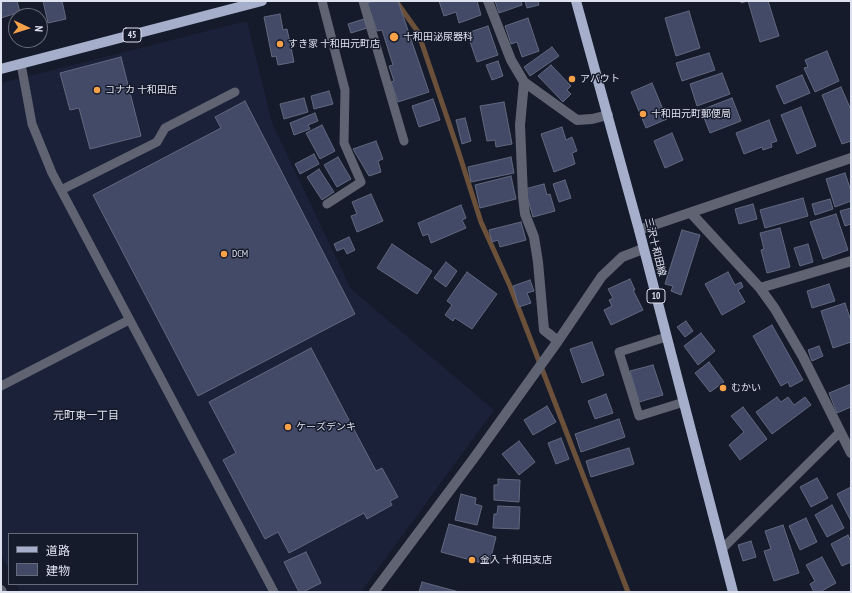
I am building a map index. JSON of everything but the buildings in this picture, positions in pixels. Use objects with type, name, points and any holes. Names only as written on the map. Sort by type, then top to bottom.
[{"type":"main road","name":"45","points":[[1,69],[262,1]]},
{"type":"main road","name":"三沢十和田線","points":[[576,1],[639,230],[733,592]]},
{"type":"street","points":[[488,1],[511,60],[524,82],[577,120],[592,119],[608,115]]},
{"type":"street","points":[[524,82],[520,125],[525,214],[534,237],[538,262],[544,330],[558,341]]},
{"type":"street","points":[[639,230],[851,158]]},
{"type":"street","points":[[691,213],[760,288],[775,309],[803,357],[851,453]]},
{"type":"street","points":[[374,592],[474,458],[558,341],[602,276],[622,257],[643,248]]},
{"type":"street","points":[[760,288],[851,262]]},
{"type":"lane","points":[[322,1],[345,90],[344,143],[361,182],[327,204]]},
{"type":"lane","points":[[363,1],[404,142]]},
{"type":"lane","points":[[21,64],[32,124],[60,190],[274,592]]},
{"type":"lane","points":[[60,190],[157,142],[165,128],[235,92]]},
{"type":"lane","points":[[1,386],[129,320]]},
{"type":"lane","points":[[666,337],[619,352],[639,416],[684,402]]},
{"type":"lane","points":[[722,549],[840,432]]},
{"type":"shaded area","points":[[247,21],[272,123],[351,289],[494,410],[361,592],[20,592],[16,585],[138,585],[138,533],[8,533],[8,568],[1,554],[1,83]]},
{"type":"waterway","points":[[396,1],[418,32],[481,222],[510,286],[628,592]]},
{"type":"place","name":"十和田泌尿器科","points":[[394,37]]},
{"type":"place","name":"すき家 十和田元町店","points":[[280,44]]},
{"type":"place","name":"アバウト","points":[[572,79]]},
{"type":"place","name":"コナカ 十和田店","points":[[97,90]]},
{"type":"place","name":"十和田元町郵便局","points":[[643,114]]},
{"type":"place","name":"DCM","points":[[224,254]]},
{"type":"place","name":"むかい","points":[[723,388]]},
{"type":"place","name":"ケーズデンキ","points":[[288,427]]},
{"type":"place","name":"金入 十和田支店","points":[[472,560]]},
{"type":"district","name":"元町東一丁目","points":[[86,416]]}]
